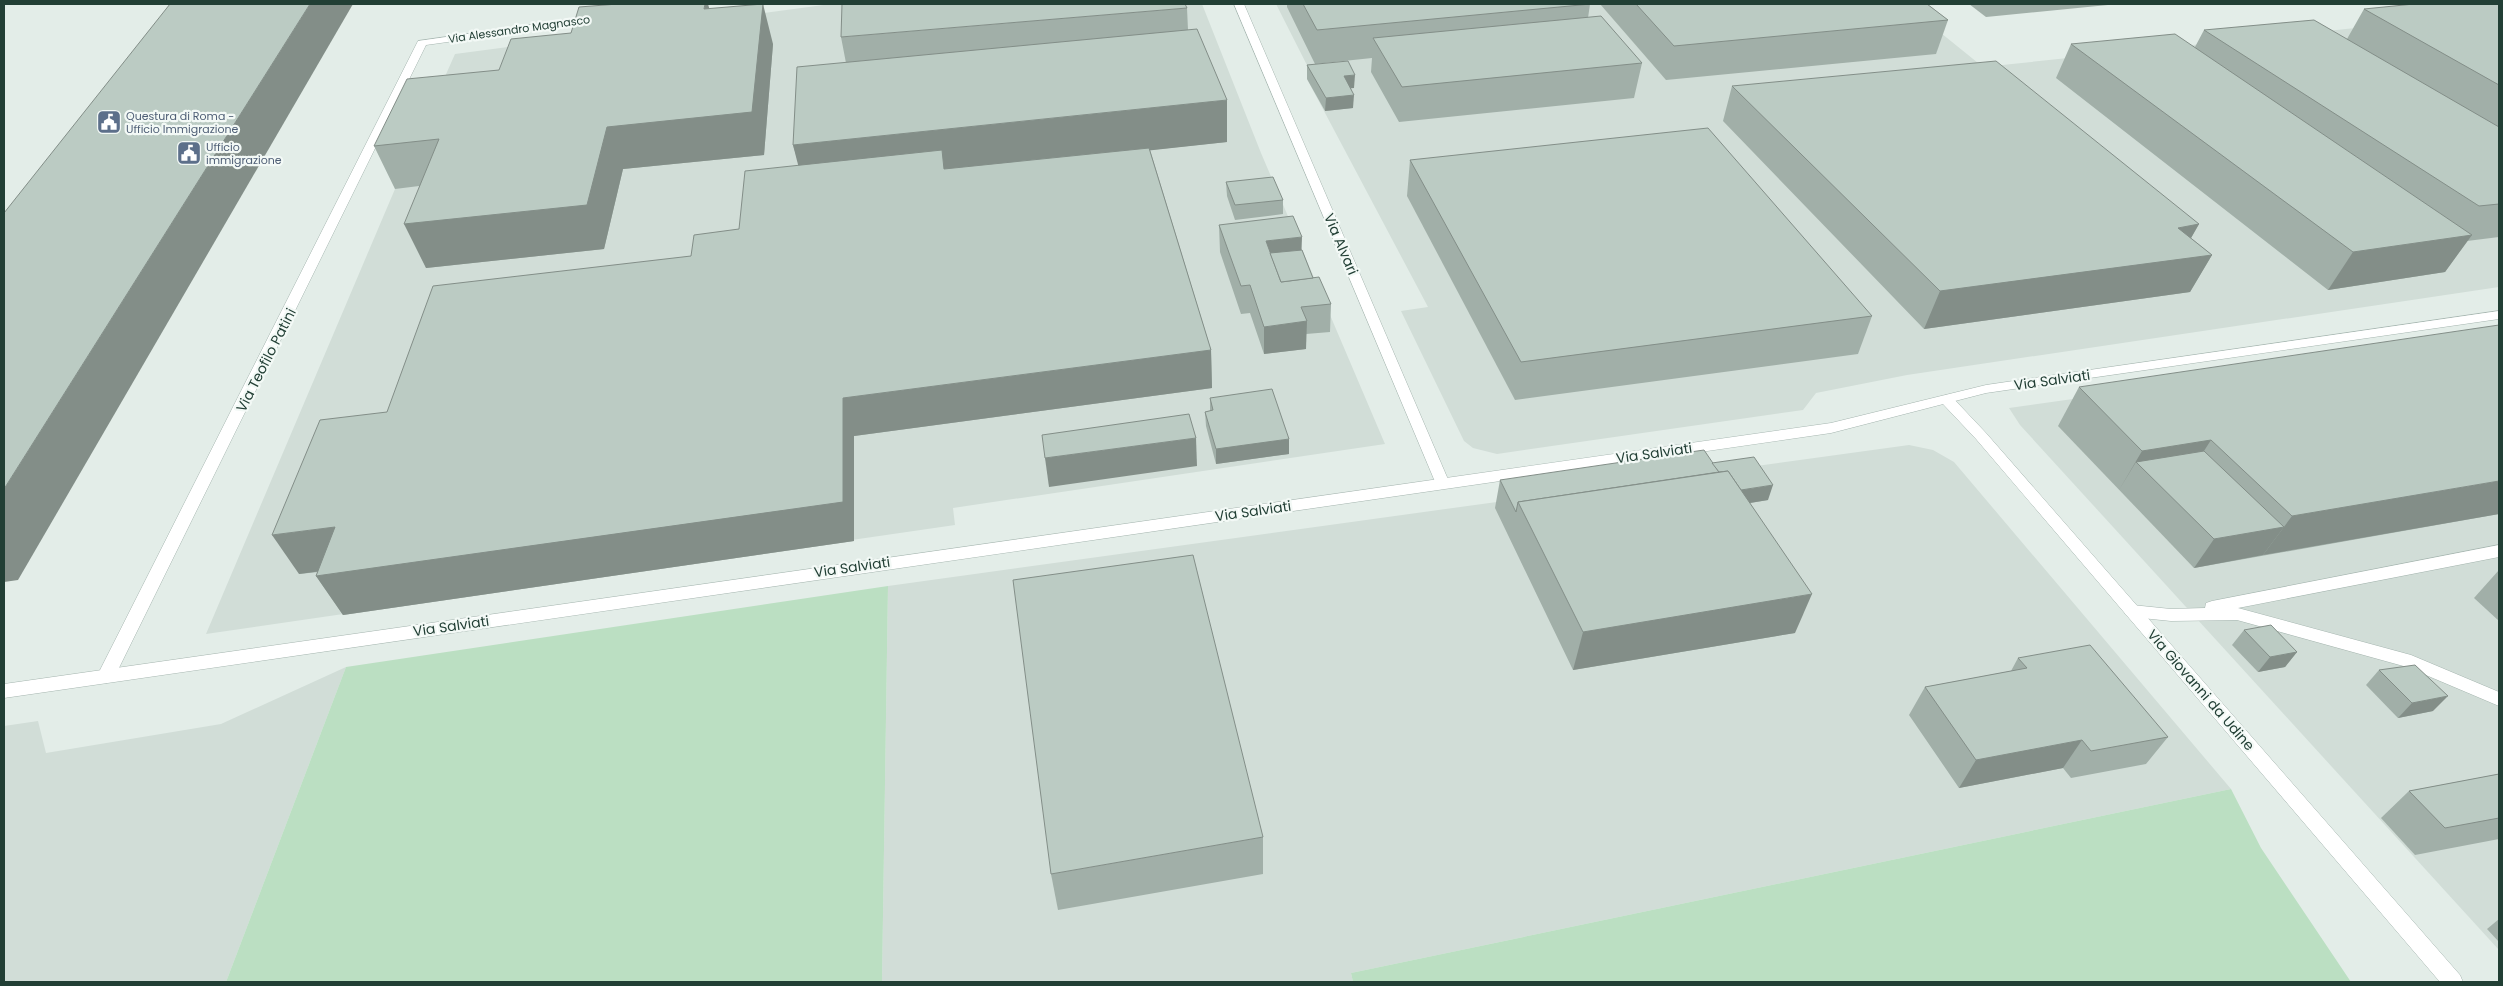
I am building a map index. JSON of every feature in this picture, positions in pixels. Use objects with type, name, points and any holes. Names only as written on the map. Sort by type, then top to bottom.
[{"type":"street","name":"Via Alvari","points":[[1239,4],[1444,484]]},
{"type":"street","name":"Via Alessandro Magnasco","points":[[422,43],[607,17]]},
{"type":"street","name":"Via Teofilo Patini","points":[[106,676],[294,305],[422,43]]},
{"type":"street","name":"Via Salviati","points":[[4,691],[1831,428],[1996,388],[2499,315]]},
{"type":"street","name":"Via Giovanni da Udine","points":[[1947,400],[2453,982]]},
{"type":"street","points":[[2171,615],[2499,551]]},
{"type":"street","points":[[2132,611],[2171,615],[2237,614],[2411,662],[2494,695]]},
{"type":"shaded area","points":[[831,4],[1202,4],[1261,153],[1385,444],[953,508],[955,525],[206,634],[395,189],[455,54]]},
{"type":"shaded area","points":[[1276,4],[1905,4],[1983,67],[2499,13],[2499,287],[1907,375],[1816,393],[1803,410],[1497,454],[1473,448],[1464,441],[1401,311],[1428,307],[1307,79],[1313,77]]},
{"type":"shaded area","points":[[2499,339],[2499,950],[2020,425],[2009,408]]},
{"type":"shaded area","points":[[1909,445],[1933,450],[1954,462],[2231,789],[1351,973],[1353,982],[882,982],[888,586]]},
{"type":"shaded area","points":[[346,667],[226,982],[4,982],[4,726],[38,721],[46,753],[221,724]]},
{"type":"green space","points":[[888,586],[882,982],[226,982],[346,667]]},
{"type":"green space","points":[[2231,789],[2261,848],[2351,982],[1353,982],[1351,973]]},
{"type":"building","points":[[170,4],[310,4],[4,489],[4,213]]},
{"type":"building","points":[[618,4],[705,4],[704,9],[763,4],[752,112],[607,127],[587,205],[404,224],[439,139],[374,146],[407,79],[499,70],[511,39],[571,33],[579,7]]},
{"type":"building","points":[[842,4],[1185,4],[1187,8],[841,37]]},
{"type":"building","points":[[1303,4],[1591,4],[1317,30]]},
{"type":"building","points":[[1636,4],[1927,4],[1948,20],[1674,46]]},
{"type":"building","points":[[2414,4],[2499,4],[2499,85],[2364,9]]},
{"type":"building","points":[[1601,16],[1642,63],[1402,87],[1373,38]]},
{"type":"building","points":[[2314,20],[2499,127],[2499,204],[2479,206],[2204,30]]},
{"type":"building","points":[[1197,29],[1227,100],[793,145],[797,67]]},
{"type":"building","points":[[2175,34],[2472,235],[2353,252],[2071,44]]},
{"type":"building","points":[[1348,61],[1355,75],[1344,76],[1354,95],[1326,98],[1307,65]]},
{"type":"building","points":[[1996,61],[2199,224],[2178,228],[2212,255],[1940,291],[1732,86]]},
{"type":"building","points":[[1708,128],[1872,316],[1521,362],[1410,160]]},
{"type":"building","points":[[1149,148],[1211,350],[843,398],[843,502],[316,576],[335,527],[272,535],[320,420],[387,412],[433,286],[691,256],[694,235],[739,229],[745,171],[942,150],[944,169]]},
{"type":"building","points":[[1273,177],[1283,200],[1235,205],[1226,182]]},
{"type":"building","points":[[1293,216],[1302,237],[1266,241],[1281,282],[1319,277],[1331,304],[1301,307],[1307,321],[1264,327],[1250,285],[1241,286],[1219,225]]},
{"type":"building","points":[[1302,250],[1313,278],[1281,282],[1270,253]]},
{"type":"building","points":[[2499,325],[2499,481],[2292,516],[2211,440],[2142,451],[2079,387]]},
{"type":"building","points":[[1272,389],[1289,439],[1216,449],[1205,412],[1213,410],[1210,398]]},
{"type":"building","points":[[1189,414],[1196,438],[1045,458],[1042,435]]},
{"type":"building","points":[[1704,450],[1719,472],[1518,502],[1516,512],[1500,480]]},
{"type":"building","points":[[2204,451],[2284,527],[2214,539],[2136,462]]},
{"type":"building","points":[[1754,457],[1773,485],[1741,490],[1728,471],[1719,472],[1712,463]]},
{"type":"building","points":[[1728,471],[1812,594],[1583,632],[1518,502]]},
{"type":"building","points":[[1193,555],[1263,837],[1051,874],[1013,580]]},
{"type":"building","points":[[2271,625],[2297,652],[2270,657],[2244,630]]},
{"type":"building","points":[[2090,645],[2168,737],[2091,751],[2082,740],[1976,760],[1925,687],[2027,668],[2018,658]]},
{"type":"building","points":[[2415,665],[2448,696],[2412,703],[2379,670]]},
{"type":"building","points":[[2499,774],[2499,818],[2445,828],[2409,791]]},
{"type":"place","name":"Questura di Roma - Ufficio Immigrazione","points":[[109,122]]},
{"type":"place","name":"Ufficio immigrazione","points":[[189,153]]}]
